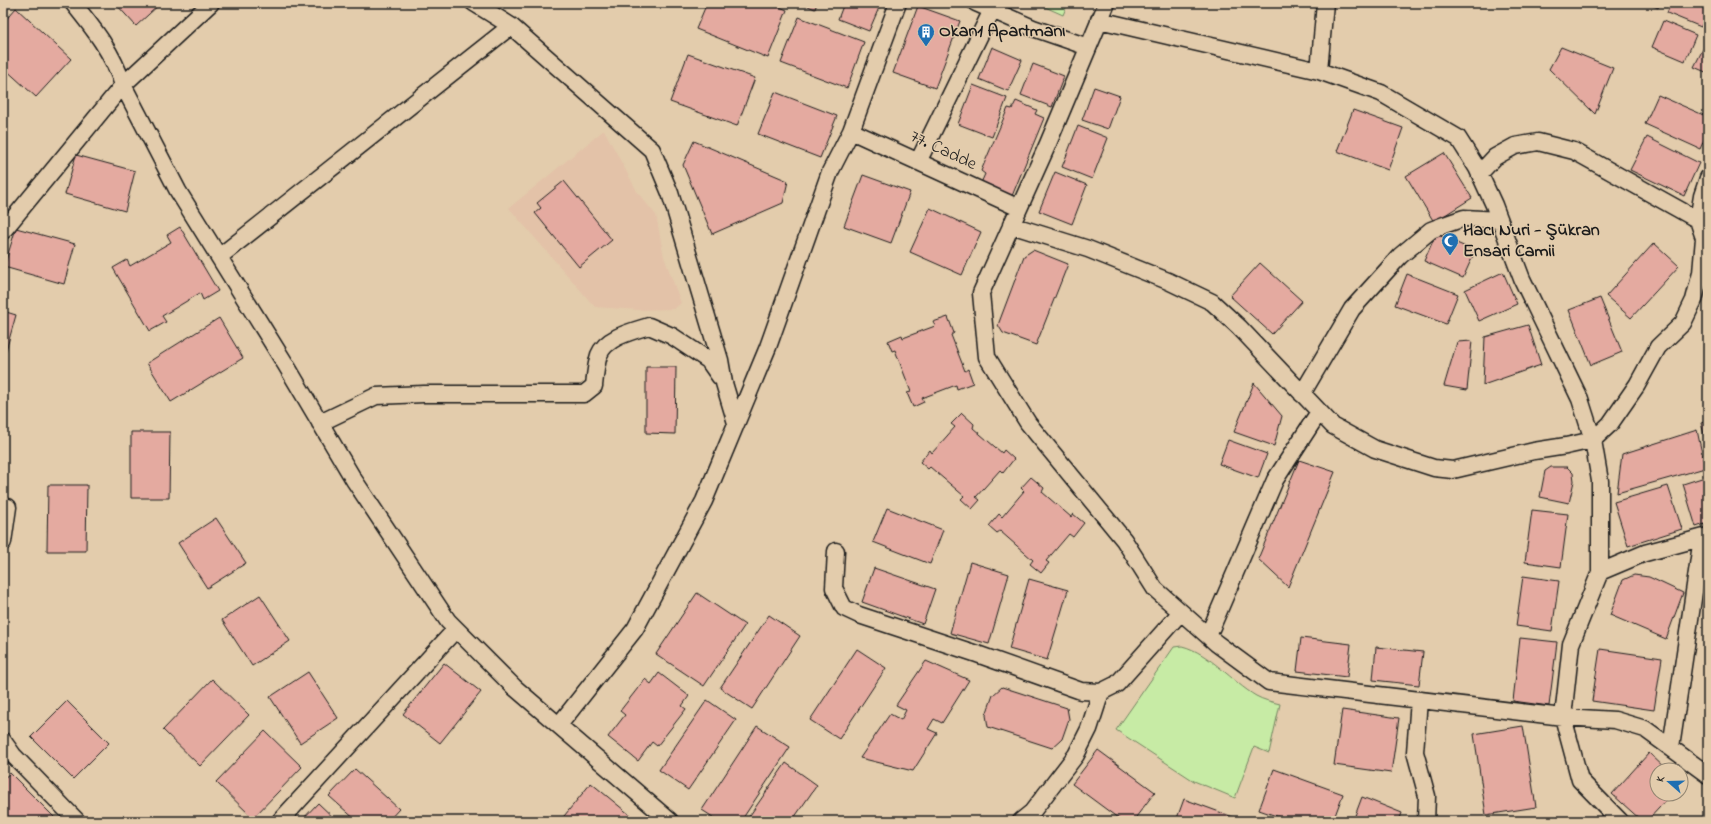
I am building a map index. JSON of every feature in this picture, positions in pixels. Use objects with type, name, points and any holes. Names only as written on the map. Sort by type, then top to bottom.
[{"type":"street","points":[[73,3],[96,32],[118,66],[123,85],[178,191],[354,480],[448,621],[514,687],[670,821]]},
{"type":"street","points":[[3,231],[123,85],[210,3]]},
{"type":"street","points":[[474,3],[511,26],[652,150],[670,193],[720,360],[724,383],[736,423]]},
{"type":"street","points":[[559,725],[635,629],[704,501],[768,347],[830,172],[851,131],[898,3]]},
{"type":"street","points":[[976,3],[1033,28],[1088,48]]},
{"type":"street","points":[[1107,3],[1047,146],[981,293],[987,358],[1028,423],[1124,540],[1155,589],[1208,636],[1269,682],[1563,717],[1615,720],[1645,729],[1708,775]]},
{"type":"street","points":[[1319,71],[1325,3]]},
{"type":"street","points":[[918,162],[992,10]]},
{"type":"street","points":[[1099,20],[1319,71],[1381,93],[1458,138],[1480,173],[1522,279],[1580,399],[1593,440],[1600,481],[1600,572],[1571,644],[1563,717],[1580,780],[1620,821]]},
{"type":"street","points":[[219,257],[511,26]]},
{"type":"street","name":"77. Cadde","points":[[851,131],[1019,208]]},
{"type":"street","points":[[1480,173],[1495,156],[1515,146],[1538,142],[1574,151],[1698,220]]},
{"type":"street","points":[[1011,225],[1088,250],[1168,281],[1212,302],[1239,327],[1332,426],[1375,449],[1434,468],[1453,470],[1534,450],[1566,446],[1593,440],[1614,417],[1637,385],[1658,347],[1682,323],[1694,300],[1705,258],[1704,238],[1698,220],[1702,196],[1708,178]]},
{"type":"street","points":[[1302,394],[1352,309],[1400,256],[1431,230],[1444,225],[1464,218],[1499,220]]},
{"type":"street","points":[[320,422],[376,396],[424,394],[584,394],[594,386],[599,354],[610,343],[629,332],[649,326],[672,336],[708,360],[724,383]]},
{"type":"street","points":[[1208,636],[1275,480],[1319,412]]},
{"type":"street","points":[[3,542],[8,507]]},
{"type":"street","points":[[1600,572],[1645,554],[1705,537],[1671,747]]},
{"type":"street","points":[[836,551],[834,588],[844,608],[858,615],[977,654],[1081,691],[1100,692],[1117,684],[1181,612]]},
{"type":"street","points":[[280,821],[456,629]]},
{"type":"street","points":[[1021,821],[1032,812],[1076,755],[1089,729],[1100,692]]},
{"type":"street","points":[[1419,700],[1415,752],[1427,796],[1426,821]]},
{"type":"street","points":[[3,741],[13,755],[77,821]]},
{"type":"shaded area","points":[[604,130],[638,193],[656,215],[664,257],[681,303],[674,309],[639,310],[595,307],[509,208]]},
{"type":"green space","points":[[1036,3],[1068,3],[1063,15]]},
{"type":"green space","points":[[1182,646],[1211,661],[1256,696],[1280,704],[1269,753],[1254,747],[1235,798],[1194,781],[1116,730],[1174,647]]},
{"type":"building","points":[[115,3],[161,3],[136,26]]},
{"type":"building","points":[[707,3],[770,3],[787,10],[768,58],[696,29]]},
{"type":"building","points":[[801,3],[817,3],[815,9]]},
{"type":"building","points":[[844,3],[881,3],[869,31],[838,19]]},
{"type":"building","points":[[1647,3],[1660,3],[1658,8]]},
{"type":"building","points":[[1671,3],[1708,3],[1708,10],[1701,27],[1667,13]]},
{"type":"building","name":"Okan1 Apartmanı","points":[[918,6],[960,21],[935,88],[893,73]]},
{"type":"building","points":[[16,8],[71,59],[36,97],[3,67],[3,23]]},
{"type":"building","points":[[799,17],[864,42],[847,88],[781,63]]},
{"type":"building","points":[[1663,21],[1696,35],[1685,61],[1652,47]]},
{"type":"building","points":[[1708,39],[1708,73],[1694,67]]},
{"type":"building","points":[[992,47],[1022,60],[1008,91],[979,79]]},
{"type":"building","points":[[1561,47],[1613,68],[1595,114],[1549,69]]},
{"type":"building","points":[[688,54],[755,78],[737,126],[670,102]]},
{"type":"building","points":[[1033,64],[1064,76],[1052,107],[1021,95]]},
{"type":"building","points":[[973,85],[1007,98],[992,137],[958,124]]},
{"type":"building","points":[[1094,87],[1120,96],[1108,129],[1082,120]]},
{"type":"building","points":[[775,92],[837,116],[820,158],[758,134]]},
{"type":"building","points":[[1658,95],[1708,117],[1708,131],[1700,149],[1645,124]]},
{"type":"building","points":[[1016,101],[1037,110],[1035,114],[1044,118],[1012,196],[981,183],[985,174],[981,171],[1008,108],[1012,109]]},
{"type":"building","points":[[1353,110],[1403,128],[1388,170],[1337,151]]},
{"type":"building","points":[[1078,126],[1108,138],[1092,179],[1062,167]]},
{"type":"building","points":[[1647,137],[1699,163],[1684,196],[1630,170]]},
{"type":"building","points":[[694,141],[788,181],[783,203],[712,234],[683,165]]},
{"type":"building","points":[[1444,153],[1472,198],[1434,222],[1406,176]]},
{"type":"building","points":[[76,155],[135,171],[125,211],[65,194]]},
{"type":"building","points":[[1055,172],[1087,185],[1072,224],[1039,211]]},
{"type":"building","points":[[863,175],[910,192],[891,243],[844,226]]},
{"type":"building","points":[[564,181],[612,240],[579,267],[535,213],[541,208],[537,203]]},
{"type":"building","points":[[930,208],[981,232],[962,275],[910,252]]},
{"type":"building","points":[[180,227],[218,291],[203,300],[200,293],[162,316],[166,322],[150,331],[113,268],[127,260],[130,266],[171,242],[167,235]]},
{"type":"building","points":[[16,228],[75,244],[64,284],[4,267]]},
{"type":"building","name":"Hacı Nuri - Şükran Ensari Camii","points":[[1436,234],[1475,251],[1463,278],[1424,261]]},
{"type":"building","points":[[1654,243],[1679,266],[1631,318],[1606,296]]},
{"type":"building","points":[[1033,250],[1068,264],[1036,345],[1003,333],[998,325],[1024,256]]},
{"type":"building","points":[[1260,263],[1302,301],[1272,334],[1230,296]]},
{"type":"building","points":[[1503,272],[1517,304],[1479,321],[1465,290]]},
{"type":"building","points":[[1407,274],[1458,294],[1446,324],[1395,305]]},
{"type":"building","points":[[1600,298],[1622,352],[1591,365],[1569,310]]},
{"type":"building","points":[[3,311],[16,315],[5,354],[3,353]]},
{"type":"building","points":[[948,317],[954,333],[951,335],[965,371],[968,369],[973,383],[957,389],[956,385],[922,398],[924,402],[913,407],[907,393],[911,392],[895,350],[892,351],[888,341],[902,335],[903,338],[935,326],[933,322]]},
{"type":"building","points":[[219,318],[243,358],[171,402],[147,363]]},
{"type":"building","points":[[1528,325],[1541,365],[1483,385],[1485,337]]},
{"type":"building","points":[[1472,341],[1467,390],[1444,386],[1457,342]]},
{"type":"building","points":[[646,367],[676,367],[675,434],[646,433]]},
{"type":"building","points":[[1254,383],[1282,416],[1274,446],[1234,432]]},
{"type":"building","points":[[962,413],[974,424],[973,428],[1002,453],[1004,450],[1014,459],[1003,473],[1000,470],[976,497],[980,500],[972,509],[961,499],[964,496],[930,467],[928,469],[920,462],[930,450],[932,453],[955,427],[951,424]]},
{"type":"building","points":[[1708,421],[1708,449],[1701,423]]},
{"type":"building","points":[[1697,430],[1705,468],[1617,493],[1622,454]]},
{"type":"building","points":[[131,432],[170,432],[169,498],[131,498]]},
{"type":"building","points":[[1228,440],[1267,454],[1258,478],[1219,464]]},
{"type":"building","points":[[1299,460],[1335,472],[1288,587],[1258,559]]},
{"type":"building","points":[[1551,467],[1567,467],[1573,473],[1574,481],[1569,503],[1540,497],[1545,471]]},
{"type":"building","points":[[1708,476],[1708,523],[1696,527],[1683,484]]},
{"type":"building","points":[[1031,477],[1044,488],[1042,492],[1071,517],[1073,514],[1084,523],[1073,537],[1069,534],[1046,561],[1049,563],[1041,573],[1030,564],[1033,560],[1000,531],[997,533],[989,526],[999,514],[1002,517],[1024,491],[1021,488]]},
{"type":"building","points":[[48,485],[87,485],[86,551],[47,551]]},
{"type":"building","points":[[1668,486],[1682,529],[1628,546],[1614,502]]},
{"type":"building","points":[[887,508],[943,530],[930,564],[873,542]]},
{"type":"building","points":[[1532,510],[1568,514],[1561,567],[1525,562]]},
{"type":"building","points":[[216,518],[246,563],[207,588],[178,543]]},
{"type":"building","points":[[970,562],[1009,574],[989,644],[950,633]]},
{"type":"building","points":[[874,568],[935,589],[923,624],[862,602]]},
{"type":"building","points":[[1634,575],[1649,577],[1683,593],[1666,639],[1610,615],[1623,580]]},
{"type":"building","points":[[1523,576],[1559,581],[1552,631],[1516,626]]},
{"type":"building","points":[[1029,579],[1068,590],[1047,660],[1009,649]]},
{"type":"building","points":[[697,593],[745,625],[704,686],[656,654]]},
{"type":"building","points":[[260,595],[290,641],[252,666],[222,620]]},
{"type":"building","points":[[769,615],[800,636],[752,709],[720,688]]},
{"type":"building","points":[[1301,638],[1351,644],[1347,677],[1297,671]]},
{"type":"building","points":[[1520,638],[1557,642],[1549,706],[1513,701]]},
{"type":"building","points":[[1376,647],[1423,652],[1419,685],[1373,680]]},
{"type":"building","points":[[857,649],[886,668],[839,739],[810,720]]},
{"type":"building","points":[[1600,649],[1662,658],[1654,710],[1592,701]]},
{"type":"building","points":[[926,661],[969,680],[942,723],[934,719],[928,729],[937,733],[913,771],[860,758],[890,714],[901,720],[906,710],[896,705]]},
{"type":"building","points":[[444,663],[481,692],[440,743],[403,714]]},
{"type":"building","points":[[1708,663],[1708,708],[1702,707]]},
{"type":"building","points":[[308,672],[338,718],[300,743],[270,697]]},
{"type":"building","points":[[659,673],[689,696],[682,706],[686,709],[657,746],[652,742],[638,761],[608,737],[625,715],[620,711],[645,679],[651,684]]},
{"type":"building","points":[[212,679],[249,715],[200,766],[163,730]]},
{"type":"building","points":[[1002,687],[1067,708],[1069,719],[1062,739],[1052,748],[988,727],[986,715],[993,695]]},
{"type":"building","points":[[707,700],[736,720],[688,790],[659,770]]},
{"type":"building","points":[[67,701],[109,743],[73,779],[31,737]]},
{"type":"building","points":[[1342,710],[1399,718],[1391,773],[1334,765]]},
{"type":"building","points":[[757,726],[790,747],[741,821],[719,821],[702,810]]},
{"type":"building","points":[[1523,726],[1536,807],[1486,815],[1474,734]]},
{"type":"building","points":[[265,731],[302,767],[253,818],[216,782]]},
{"type":"building","points":[[1098,750],[1155,792],[1133,821],[1122,821],[1072,784]]},
{"type":"building","points":[[1649,753],[1659,762],[1649,762],[1649,802],[1665,802],[1647,821],[1642,821],[1612,794]]},
{"type":"building","points":[[786,763],[817,785],[792,821],[746,821]]},
{"type":"building","points":[[355,769],[399,809],[388,821],[357,821],[329,796]]},
{"type":"building","points":[[1274,769],[1343,794],[1333,821],[1291,821],[1259,810]]},
{"type":"building","points":[[10,773],[58,821],[6,821],[3,818],[3,779]]},
{"type":"building","points":[[591,783],[630,815],[625,821],[560,821]]},
{"type":"building","points":[[1362,797],[1402,813],[1399,821],[1353,821]]},
{"type":"building","points":[[1184,799],[1244,821],[1176,821]]},
{"type":"building","points":[[318,803],[337,821],[301,821]]},
{"type":"place","name":"Okan1 Apartmanı","points":[[926,47]]},
{"type":"place","name":"Hacı Nuri - Şükran Ensari Camii","points":[[1450,256]]}]
